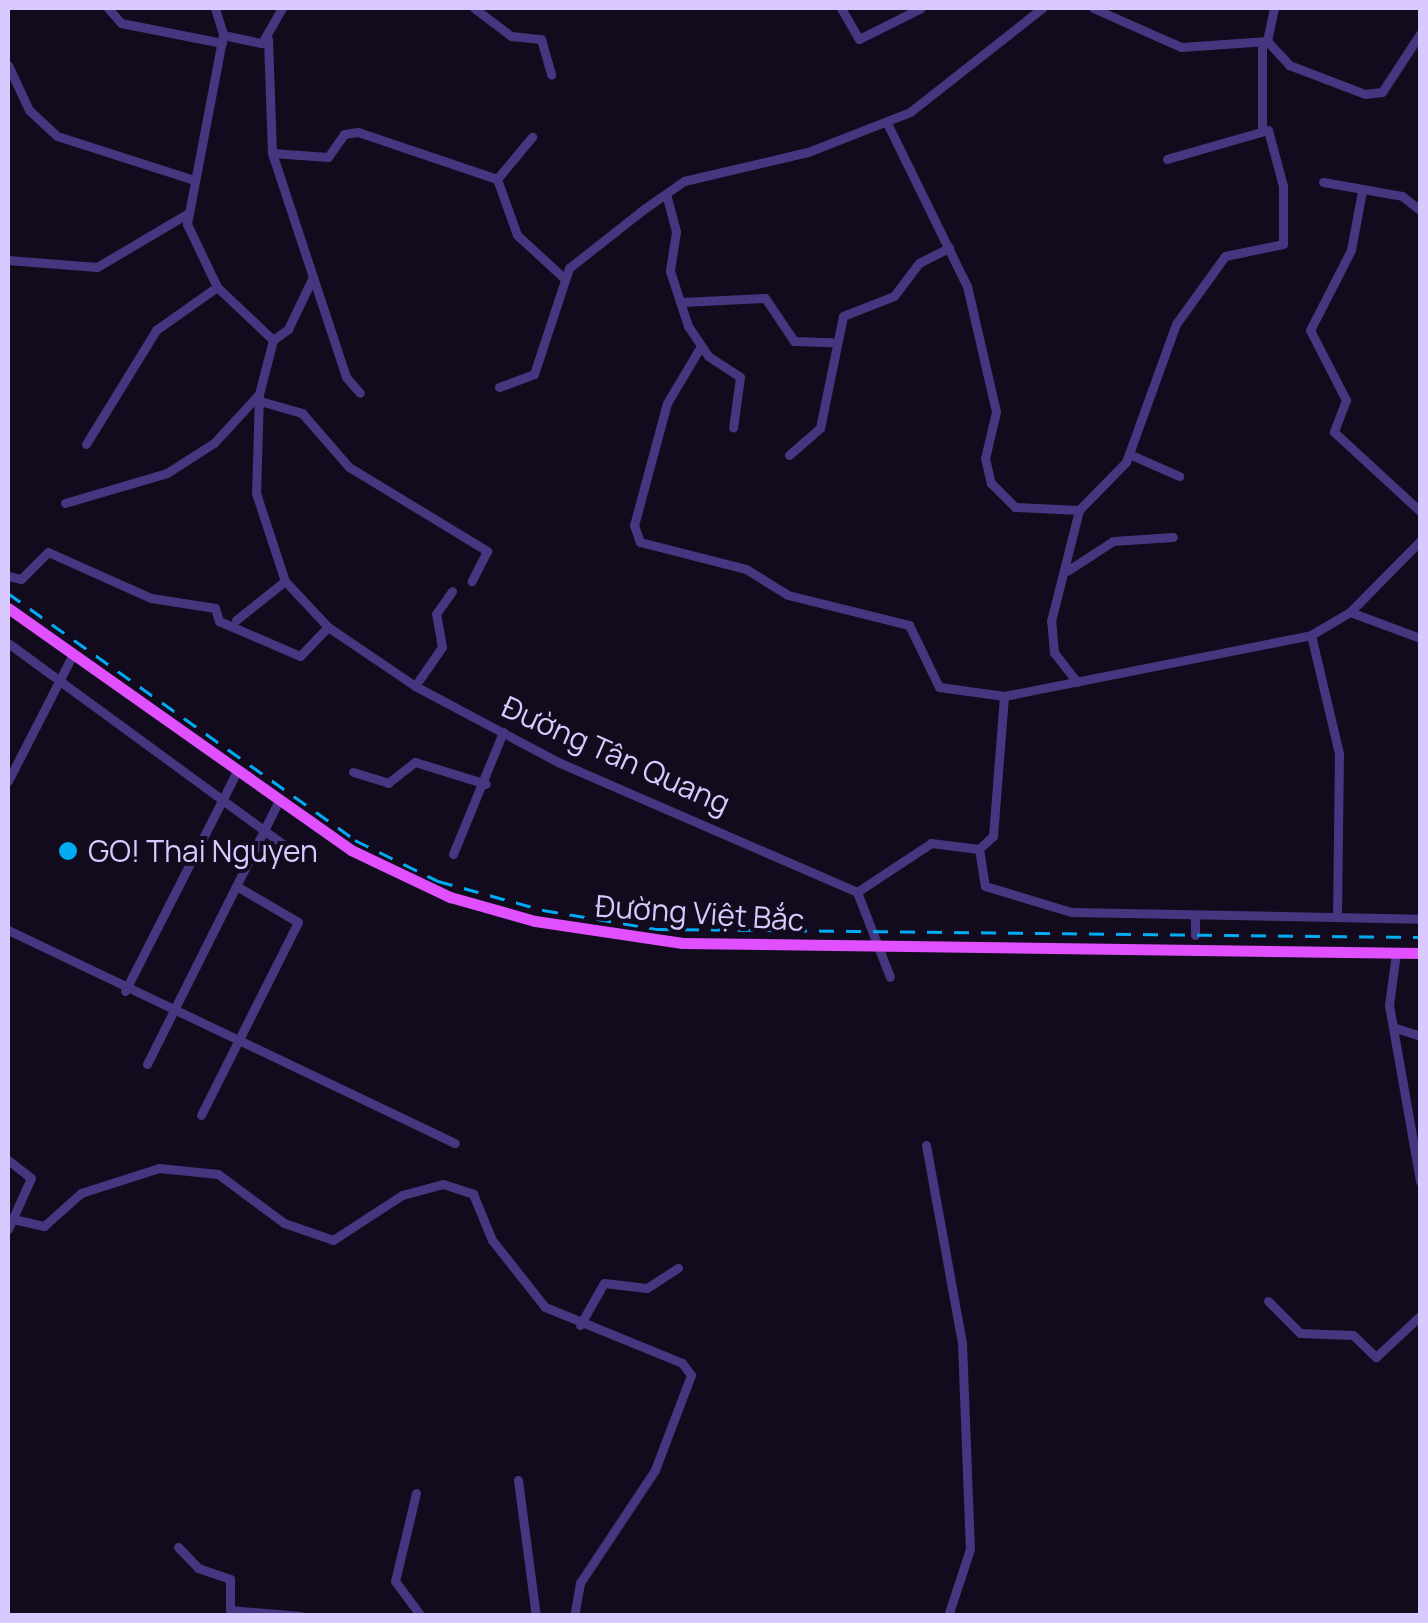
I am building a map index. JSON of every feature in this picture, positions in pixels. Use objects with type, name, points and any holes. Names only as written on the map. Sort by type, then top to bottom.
[{"type":"main road","name":"Đường Việt Bắc","points":[[8,608],[235,775],[278,802],[416,882],[535,921],[666,942],[1420,953]]},
{"type":"street","points":[[108,8],[120,23],[223,39],[268,39]]},
{"type":"street","points":[[215,8],[223,39],[187,214],[217,286],[273,340]]},
{"type":"street","points":[[282,8],[268,39],[272,153],[346,377],[360,393]]},
{"type":"street","points":[[474,8],[511,36],[540,39],[551,76]]},
{"type":"street","points":[[841,8],[859,39],[921,8]]},
{"type":"street","points":[[499,387],[534,374],[564,278],[666,194],[887,123],[953,85],[1042,8]]},
{"type":"street","points":[[1093,8],[1180,47],[1265,42],[1297,70],[1365,94],[1382,92],[1420,34]]},
{"type":"street","points":[[1262,129],[1265,42],[1274,8]]},
{"type":"street","points":[[8,65],[29,110],[57,136],[194,180]]},
{"type":"street","points":[[887,123],[949,248],[995,406],[986,458],[991,483],[1014,508],[1080,510]]},
{"type":"street","points":[[1167,158],[1212,152],[1262,129]]},
{"type":"street","points":[[1077,682],[1054,654],[1051,622],[1080,510],[1129,454],[1176,324],[1225,256],[1283,244],[1274,136],[1262,129]]},
{"type":"street","points":[[272,153],[328,157],[344,134],[358,132],[498,179]]},
{"type":"street","points":[[498,179],[532,138]]},
{"type":"street","points":[[498,179],[517,235],[564,278]]},
{"type":"street","points":[[1323,182],[1362,190],[1420,210]]},
{"type":"street","points":[[1362,190],[1350,250],[1310,330],[1346,400],[1334,432],[1420,511]]},
{"type":"street","points":[[666,194],[676,232],[670,271],[701,346],[740,377],[733,428]]},
{"type":"street","points":[[8,260],[97,267],[187,214]]},
{"type":"street","points":[[789,456],[820,428],[832,342],[844,316],[894,296],[918,263],[949,248]]},
{"type":"street","name":"Đường Tân Quang","points":[[313,275],[273,340],[260,398],[256,493],[285,580],[328,627],[415,686],[503,732],[857,892]]},
{"type":"street","points":[[86,444],[156,330],[217,286]]},
{"type":"street","points":[[683,302],[765,298],[794,341],[832,342]]},
{"type":"street","points":[[701,346],[667,403],[634,525],[640,542],[746,569],[788,595],[910,625],[940,687],[1004,696],[1311,635],[1350,612],[1420,541]]},
{"type":"street","points":[[65,503],[167,473],[225,433],[260,398],[302,413],[349,467],[488,551],[472,581]]},
{"type":"street","points":[[1129,454],[1179,476]]},
{"type":"street","points":[[1067,571],[1113,540],[1174,538]]},
{"type":"street","points":[[8,576],[21,579],[48,552],[151,598],[236,620],[300,656],[328,627]]},
{"type":"street","points":[[236,620],[285,580]]},
{"type":"street","points":[[415,686],[442,647],[436,614],[452,591]]},
{"type":"street","points":[[1350,612],[1420,638]]},
{"type":"street","points":[[1311,635],[1339,753],[1337,916]]},
{"type":"street","points":[[8,643],[263,833],[300,856]]},
{"type":"street","points":[[8,781],[73,654]]},
{"type":"street","points":[[1004,696],[999,820],[979,849],[985,886],[1090,915],[1420,919]]},
{"type":"street","points":[[453,854],[486,784],[503,732]]},
{"type":"street","points":[[354,772],[388,783],[415,762],[486,784]]},
{"type":"street","points":[[125,991],[235,775]]},
{"type":"street","points":[[147,1064],[278,802]]},
{"type":"street","points":[[890,977],[857,892],[931,843],[979,849]]},
{"type":"street","points":[[201,1115],[233,1043],[298,922],[238,886]]},
{"type":"street","points":[[1195,935],[1196,917]]},
{"type":"street","points":[[8,930],[173,1016],[455,1143]]},
{"type":"street","points":[[1396,953],[1389,1001],[1420,1181]]},
{"type":"street","points":[[1396,1028],[1420,1036]]},
{"type":"street","points":[[926,1145],[962,1343],[970,1549],[948,1616]]},
{"type":"street","points":[[8,1160],[30,1173],[8,1229]]},
{"type":"street","points":[[13,1219],[44,1226],[100,1184],[200,1169],[284,1223],[333,1240],[396,1198],[450,1185],[483,1205],[492,1240],[526,1291],[580,1325],[682,1362],[692,1382],[655,1470],[580,1582],[574,1616]]},
{"type":"street","points":[[580,1325],[604,1283],[647,1288],[678,1268]]},
{"type":"street","points":[[1268,1301],[1300,1332],[1354,1335],[1378,1358],[1420,1316]]},
{"type":"street","points":[[518,1480],[536,1616]]},
{"type":"street","points":[[416,1493],[396,1581],[421,1616]]},
{"type":"street","points":[[178,1548],[198,1568],[230,1579],[230,1610],[301,1616]]},
{"type":"railway","points":[[8,593],[355,840],[438,881],[543,910],[657,929],[1420,937]]},
{"type":"place","name":"GO! Thai Nguyen","points":[[68,851]]}]
